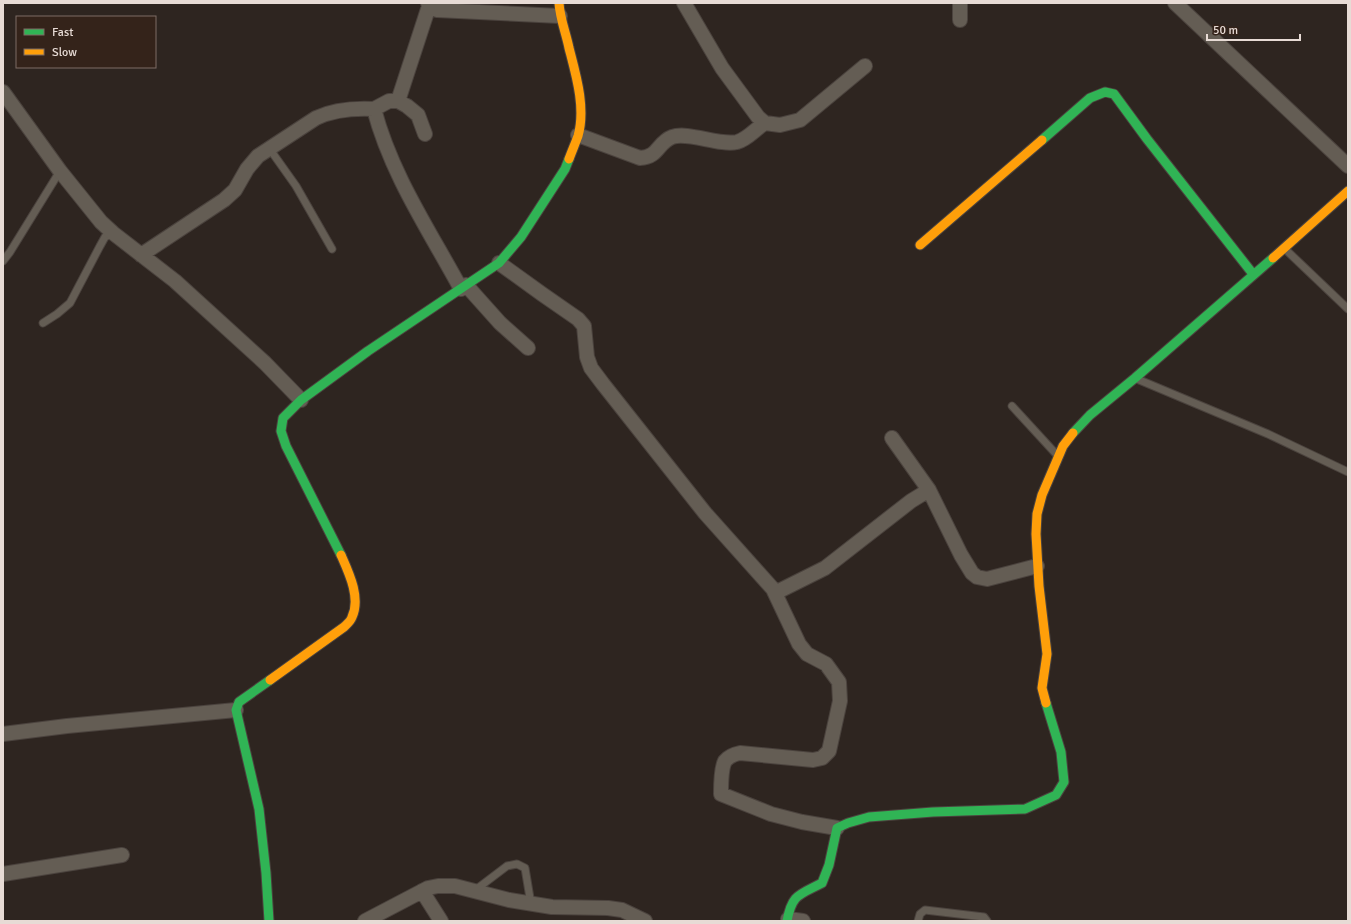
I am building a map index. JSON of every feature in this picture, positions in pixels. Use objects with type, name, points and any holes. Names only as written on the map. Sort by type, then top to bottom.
[{"type":"street","points":[[684,3],[722,68],[758,117],[765,123],[780,126],[800,120],[865,66]]},
{"type":"street","points":[[960,3],[960,20]]},
{"type":"street","points":[[1175,3],[1348,166]]},
{"type":"street","points":[[269,921],[266,873],[259,809],[236,710],[239,702],[344,627],[352,618],[355,605],[353,585],[342,557],[286,446],[281,431],[282,418],[301,400],[368,351],[499,263],[521,237],[565,169],[578,134],[580,101],[570,47],[560,9],[437,10],[428,4],[398,101]]},
{"type":"street","points":[[920,245],[1090,98],[1101,92],[1109,91],[1114,94],[1147,139],[1253,274]]},
{"type":"street","points":[[4,96],[60,171],[102,222],[113,233],[175,281],[265,363],[301,400]]},
{"type":"street","points":[[141,255],[224,200],[235,190],[247,169],[258,156],[326,113],[353,108],[374,109],[390,101],[398,101],[418,115],[425,134]]},
{"type":"street","points":[[374,109],[387,148],[406,189],[463,287],[528,348]]},
{"type":"street","points":[[578,134],[640,158],[648,157],[656,152],[664,142],[674,137],[736,142],[747,137],[765,123]]},
{"type":"street","points":[[499,263],[578,319],[584,326],[587,357],[591,368],[705,514],[775,593],[799,644],[807,654],[826,664],[838,682],[840,701],[829,751],[822,758],[813,760],[740,753],[732,755],[725,761],[721,780],[721,794],[771,814],[802,822],[837,828],[869,817],[933,812],[1024,809],[1056,795],[1064,782],[1061,752],[1042,688],[1047,654],[1037,566],[1036,534],[1037,514],[1044,490],[1063,446],[1090,415],[1285,248],[1348,191]]},
{"type":"street","points":[[892,438],[929,490],[961,555],[972,573],[977,577],[987,579],[1037,566]]},
{"type":"street","points":[[775,593],[824,568],[911,501],[929,490]]},
{"type":"street","points":[[3,734],[67,726],[236,710]]},
{"type":"street","points":[[804,921],[788,920],[790,906],[797,896],[822,883],[829,865],[837,828]]},
{"type":"street","points":[[3,874],[122,855]]},
{"type":"street","points":[[366,921],[428,888],[438,886],[455,886],[531,904],[552,907],[622,910],[645,921]]},
{"type":"street","points":[[422,891],[441,921]]},
{"type":"lane","points":[[269,148],[296,186],[332,249]]},
{"type":"lane","points":[[3,261],[60,171]]},
{"type":"lane","points":[[43,323],[70,303],[105,237],[113,233]]},
{"type":"lane","points":[[1285,248],[1348,308]]},
{"type":"lane","points":[[1135,378],[1268,434],[1348,472]]},
{"type":"lane","points":[[1012,406],[1058,457]]},
{"type":"lane","points":[[474,891],[507,866],[517,864],[525,868],[531,904]]},
{"type":"lane","points":[[918,921],[920,914],[926,910],[984,917],[987,921]]},
{"type":"traffic: fast","points":[[1042,140],[1090,98],[1105,92],[1114,94],[1147,139],[1253,274]]},
{"type":"traffic: fast","points":[[341,555],[286,446],[281,431],[283,418],[301,400],[368,351],[499,263],[521,237],[565,169],[569,159]]},
{"type":"traffic: fast","points":[[1073,433],[1090,415],[1135,378],[1273,258]]},
{"type":"traffic: fast","points":[[269,921],[266,873],[259,809],[236,710],[239,702],[270,680]]},
{"type":"traffic: fast","points":[[787,921],[791,905],[794,900],[802,893],[822,883],[829,865],[837,828],[869,817],[933,812],[1025,809],[1056,795],[1064,782],[1061,752],[1046,703]]},
{"type":"traffic: slow","points":[[559,3],[581,103],[578,136],[569,159]]},
{"type":"traffic: slow","points":[[920,245],[1042,140]]},
{"type":"traffic: slow","points":[[1273,258],[1348,191]]},
{"type":"traffic: slow","points":[[1046,703],[1042,688],[1047,654],[1039,586],[1036,534],[1037,514],[1042,495],[1063,446],[1073,433]]},
{"type":"traffic: slow","points":[[270,680],[344,627],[351,620],[354,610],[355,594],[341,555]]}]
